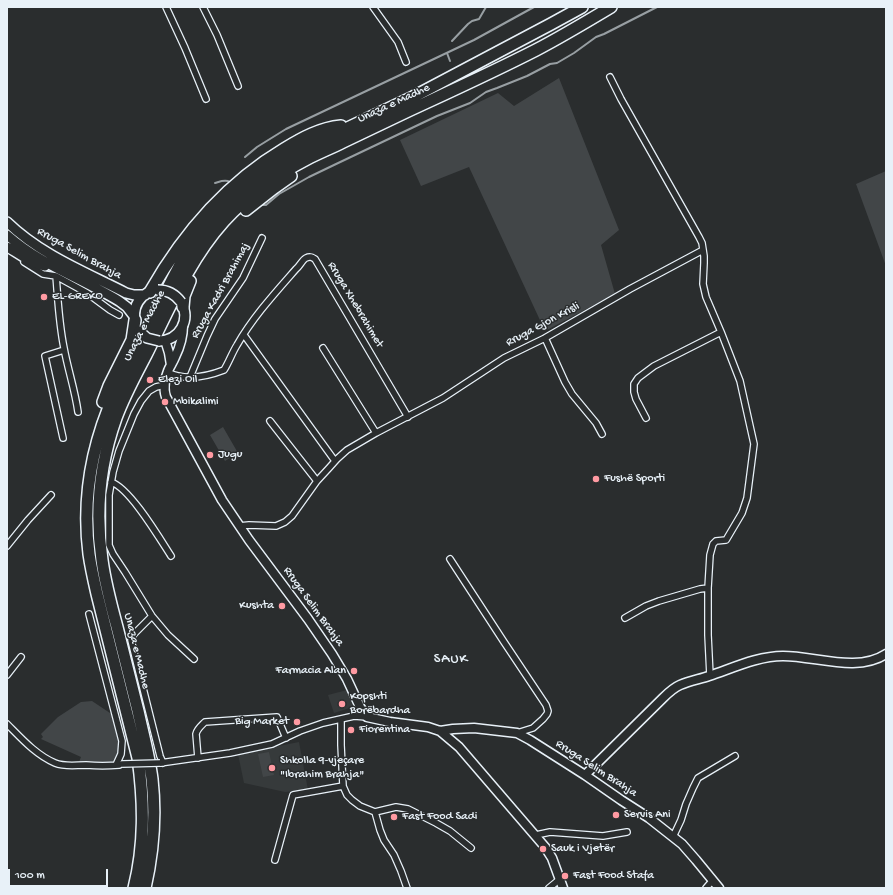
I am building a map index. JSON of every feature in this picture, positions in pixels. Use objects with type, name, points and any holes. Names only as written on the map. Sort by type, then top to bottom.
[{"type":"highway","name":"Unaza e Madhe","points":[[134,888],[141,850],[143,827],[143,801],[138,758],[97,594],[89,554],[88,497],[93,459],[100,430],[114,393],[183,259],[203,230],[239,192],[274,166],[299,151],[413,97],[582,7]]},
{"type":"highway","name":"Unaza e Madhe","points":[[145,888],[149,873],[153,839],[154,803],[152,779],[145,740],[103,570],[99,531],[100,492],[106,453],[116,418],[180,286],[201,252],[225,220],[239,206],[273,179],[323,151],[536,50],[611,7]]},
{"type":"highway","points":[[151,292],[177,250],[199,221],[244,176],[276,153],[316,132],[332,127],[353,125]]},
{"type":"highway","points":[[182,304],[193,274],[217,238],[242,212],[304,168],[323,151]]},
{"type":"highway","points":[[89,554],[83,526],[83,503],[90,440],[109,386],[132,340],[134,318]]},
{"type":"highway","points":[[100,492],[105,482],[117,438],[130,400],[153,352],[162,341]]},
{"type":"main road","name":"Rruga Selim Brahja","points":[[7,222],[18,233],[52,256],[126,293],[134,295],[151,292]]},
{"type":"main road","name":"Rruga Selim Brahja","points":[[7,235],[22,248],[54,267],[113,297],[123,304],[134,318]]},
{"type":"main road","points":[[7,246],[33,262],[40,265],[54,267]]},
{"type":"main road","points":[[164,291],[172,293],[182,304],[185,315],[183,325],[176,335],[170,338],[162,341],[147,338],[136,326],[134,318],[137,304],[139,300],[151,292],[164,291]]},
{"type":"street","points":[[166,7],[206,98]]},
{"type":"street","points":[[203,7],[217,35],[238,86]]},
{"type":"street","points":[[373,7],[398,42],[406,62]]},
{"type":"street","points":[[610,77],[702,243],[704,263],[703,284],[706,297],[740,381],[754,444],[747,498],[742,513],[726,540],[716,541],[713,544],[710,555],[708,588],[710,676]]},
{"type":"street","name":"Rruga Kadri Brahimaj","points":[[190,377],[215,319],[243,278],[262,238]]},
{"type":"street","name":"Rruga Gjon Krisli","points":[[239,526],[276,526],[285,522],[292,516],[317,482],[335,461],[347,450],[443,398],[504,358],[544,338],[630,289],[703,250]]},
{"type":"street","points":[[7,251],[43,274],[56,276],[87,293],[119,315]]},
{"type":"street","name":"Rruga Xhebrahimet","points":[[169,369],[177,376],[190,377],[199,377],[224,370],[244,334],[270,299],[298,268],[304,259],[312,257],[315,259],[408,416]]},
{"type":"street","points":[[56,276],[64,350],[76,396],[78,412]]},
{"type":"street","name":"Rruga Selim Brahja","points":[[169,369],[175,358],[181,340],[183,325]]},
{"type":"street","points":[[646,418],[634,392],[634,384],[638,378],[654,366],[721,332]]},
{"type":"street","points":[[244,334],[335,461]]},
{"type":"street","points":[[544,338],[572,394],[596,423],[602,434]]},
{"type":"street","name":"Rruga Selim Brahja","points":[[162,341],[169,353],[169,369],[165,385],[165,393],[168,401],[222,500],[239,526],[332,654],[347,679],[360,707],[367,717],[390,722],[428,727],[440,731],[474,728],[517,733],[585,775],[649,818],[682,844],[719,888]]},
{"type":"street","points":[[323,348],[376,433]]},
{"type":"street","points":[[63,438],[45,356],[64,350]]},
{"type":"street","points":[[165,385],[156,387],[149,391],[137,408],[119,451],[111,482],[109,506],[109,545],[111,551],[152,616],[168,635],[194,660]]},
{"type":"street","points":[[270,421],[317,482]]},
{"type":"street","points":[[111,482],[117,484],[140,510],[171,556]]},
{"type":"street","points":[[7,546],[51,495]]},
{"type":"street","points":[[450,559],[548,710],[543,719],[533,728],[517,733]]},
{"type":"street","points":[[625,618],[646,606],[659,601],[708,588]]},
{"type":"street","points":[[90,614],[122,741],[119,765]]},
{"type":"street","points":[[152,616],[134,634],[131,640],[162,763]]},
{"type":"street","points":[[585,775],[669,691],[680,685],[773,656],[796,657],[841,663],[857,663],[880,659],[886,654]]},
{"type":"street","points":[[7,675],[21,657]]},
{"type":"street","points":[[7,724],[36,751],[55,762],[67,765],[119,765],[162,763],[230,753],[272,744],[300,731],[323,723],[354,716],[367,717]]},
{"type":"street","points":[[198,758],[196,740],[197,730],[205,722],[277,717],[286,738]]},
{"type":"street","points":[[341,719],[343,786],[347,795],[352,800],[360,806],[375,812],[396,807],[408,809],[450,831],[471,848]]},
{"type":"street","points":[[440,731],[459,747],[546,847],[552,858],[563,888]]},
{"type":"street","points":[[673,837],[698,778],[735,756]]},
{"type":"street","points":[[275,860],[293,795],[343,786]]},
{"type":"street","points":[[375,812],[384,840],[402,871],[407,888]]},
{"type":"street","points":[[536,835],[550,832],[603,836],[627,832]]},
{"type":"street","points":[[548,888],[560,879]]},
{"type":"street","points":[[706,888],[713,880]]},
{"type":"shaded area","points":[[559,78],[619,230],[601,245],[615,294],[545,331],[469,167],[421,186],[400,140],[498,93],[514,106]]},
{"type":"shaded area","points":[[886,171],[886,266],[856,184]]},
{"type":"shaded area","points":[[223,427],[238,453],[225,461],[210,435]]},
{"type":"shaded area","name":"Kopshti Borëbardha","points":[[347,690],[353,707],[334,713],[328,695]]},
{"type":"shaded area","points":[[92,701],[113,715],[120,743],[113,763],[97,764],[89,762],[80,764],[79,762],[81,757],[41,739],[43,737],[41,734],[58,717],[81,702]]},
{"type":"shaded area","name":"Shkolla 9-vjeçare \"Ibrahim Brahja\"","points":[[299,742],[308,790],[285,792],[244,783],[238,754]]},
{"type":"shaded area","points":[[269,752],[274,775],[263,777],[258,754]]},
{"type":"waterway","points":[[452,41],[468,24],[479,19],[486,7]]},
{"type":"waterway","points":[[245,157],[257,147],[286,129],[474,40],[534,7]]},
{"type":"waterway","points":[[259,205],[266,205],[279,194],[309,177],[437,116],[470,103],[486,92],[527,76],[550,64],[557,63],[596,37],[657,7]]},
{"type":"waterway","points":[[447,53],[450,61]]},
{"type":"waterway","points":[[215,183],[224,181],[230,182]]},
{"type":"place","name":"EL-GREKO","points":[[44,297]]},
{"type":"place","name":"Elezi Oil","points":[[150,380]]},
{"type":"place","name":"Mbikalimi","points":[[165,402]]},
{"type":"place","name":"Jugu","points":[[210,455]]},
{"type":"place","name":"Fushë Sporti","points":[[596,479]]},
{"type":"place","name":"Kushta","points":[[282,606]]},
{"type":"place","name":"Farmacia Alan","points":[[354,671]]},
{"type":"place","name":"Kopshti Borëbardha","points":[[342,704]]},
{"type":"place","name":"Big Market","points":[[297,722]]},
{"type":"place","name":"Fiorentina","points":[[351,730]]},
{"type":"place","name":"Shkolla 9-vjeçare \"Ibrahim Brahja\"","points":[[272,768]]},
{"type":"place","name":"Servis Ani","points":[[616,815]]},
{"type":"place","name":"Fast Food Sadi","points":[[394,817]]},
{"type":"place","name":"Sauk i Vjetër","points":[[543,849]]},
{"type":"place","name":"Fast Food Stafa","points":[[565,876]]},
{"type":"district","name":"SAUK","points":[[451,660]]}]
